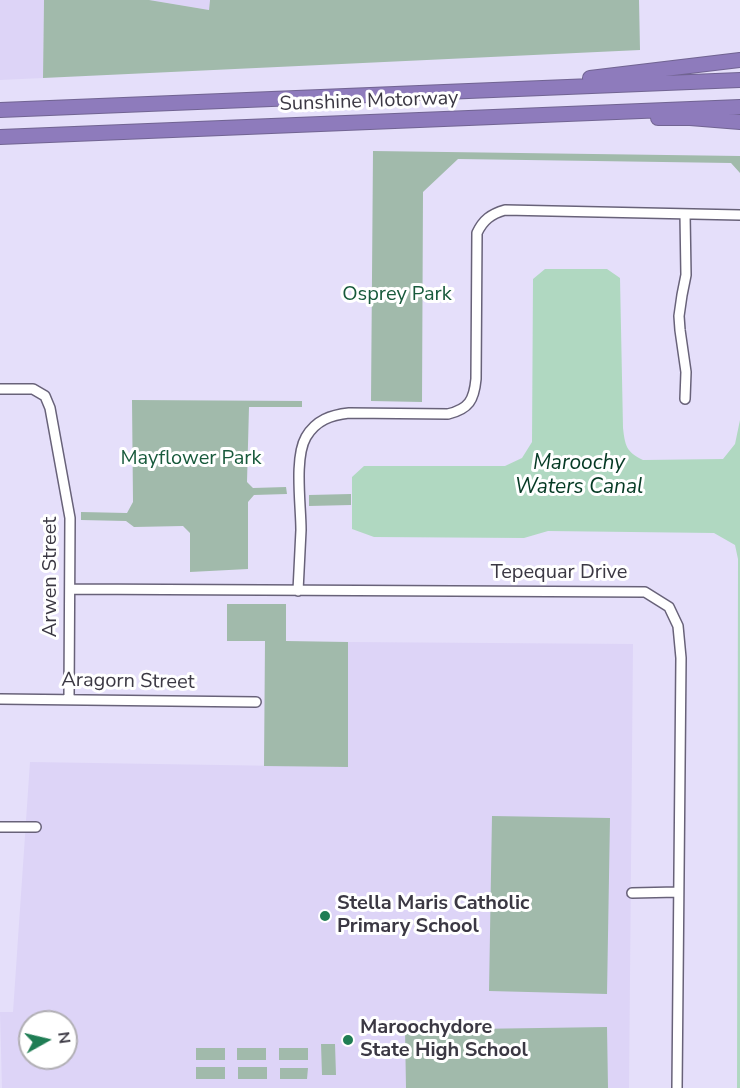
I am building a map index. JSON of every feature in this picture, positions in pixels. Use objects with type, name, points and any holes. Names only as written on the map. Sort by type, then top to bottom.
[{"type":"highway","points":[[569,86],[594,77],[740,60]]},
{"type":"highway","name":"Sunshine Motorway","points":[[0,110],[740,80]]},
{"type":"highway","name":"Sunshine Motorway","points":[[0,137],[740,107]]},
{"type":"highway","points":[[554,114],[584,119],[690,118],[740,122]]},
{"type":"street","points":[[298,591],[301,453],[305,439],[311,430],[321,421],[334,415],[350,413],[448,414],[459,411],[469,404],[475,391],[476,379],[477,233],[480,225],[488,217],[505,210],[740,215]]},
{"type":"street","points":[[684,399],[686,372],[679,316],[686,275],[685,214]]},
{"type":"street","name":"Arwen Street","points":[[0,389],[33,389],[45,396],[50,408],[70,518],[69,699]]},
{"type":"street","name":"Tepequar Drive","points":[[70,589],[645,591],[669,608],[678,626],[681,658],[677,1088]]},
{"type":"street","name":"Aragorn Street","points":[[0,699],[256,702]]},
{"type":"street","points":[[0,827],[36,827]]},
{"type":"street","points":[[632,893],[678,892]]},
{"type":"shaded area","points":[[0,0],[44,0],[43,78],[0,80]]},
{"type":"shaded area","points":[[149,0],[210,0],[209,10]]},
{"type":"shaded area","name":"Stella Maris Catholic Primary School","points":[[348,642],[633,644],[629,1088],[2,1088],[0,1012],[13,1012],[30,762],[347,767]]},
{"type":"green space","points":[[44,0],[149,0],[209,10],[210,0],[639,0],[640,50],[43,78]]},
{"type":"green space","name":"Osprey Park","points":[[373,151],[740,156],[740,173],[731,163],[458,159],[423,192],[422,402],[371,401]]},
{"type":"green space","name":"Mayflower Park","points":[[132,400],[302,401],[302,407],[249,407],[247,482],[253,488],[286,487],[287,494],[254,495],[248,502],[248,569],[190,572],[190,533],[183,526],[134,527],[126,521],[81,520],[81,512],[127,513],[133,502]]},
{"type":"green space","points":[[351,494],[351,505],[309,506],[309,495]]},
{"type":"green space","points":[[227,604],[286,604],[286,641],[348,642],[348,767],[264,766],[265,641],[227,641]]},
{"type":"green space","points":[[492,816],[610,818],[607,994],[489,991]]},
{"type":"green space","points":[[607,1027],[608,1088],[406,1088],[405,1030]]},
{"type":"green space","points":[[321,1044],[335,1044],[336,1075],[322,1075]]},
{"type":"green space","points":[[196,1048],[225,1048],[225,1060],[196,1060]]},
{"type":"green space","points":[[237,1048],[266,1048],[266,1060],[237,1060]]},
{"type":"green space","points":[[279,1048],[308,1048],[308,1060],[279,1060]]},
{"type":"green space","points":[[196,1067],[225,1067],[225,1079],[196,1079]]},
{"type":"green space","points":[[238,1067],[267,1067],[267,1079],[238,1079]]},
{"type":"green space","points":[[280,1068],[308,1068],[307,1079],[280,1079]]},
{"type":"water","name":"Maroochy Waters Canal","points":[[545,269],[607,269],[620,278],[623,428],[626,443],[633,454],[643,460],[723,459],[735,444],[740,420],[740,1088],[737,1088],[738,559],[735,545],[714,533],[548,531],[524,538],[374,537],[352,529],[352,477],[364,466],[505,466],[522,458],[532,442],[533,279]]},
{"type":"place","name":"Stella Maris Catholic Primary School","points":[[325,916]]},
{"type":"place","name":"Maroochydore State High School","points":[[348,1040]]}]
